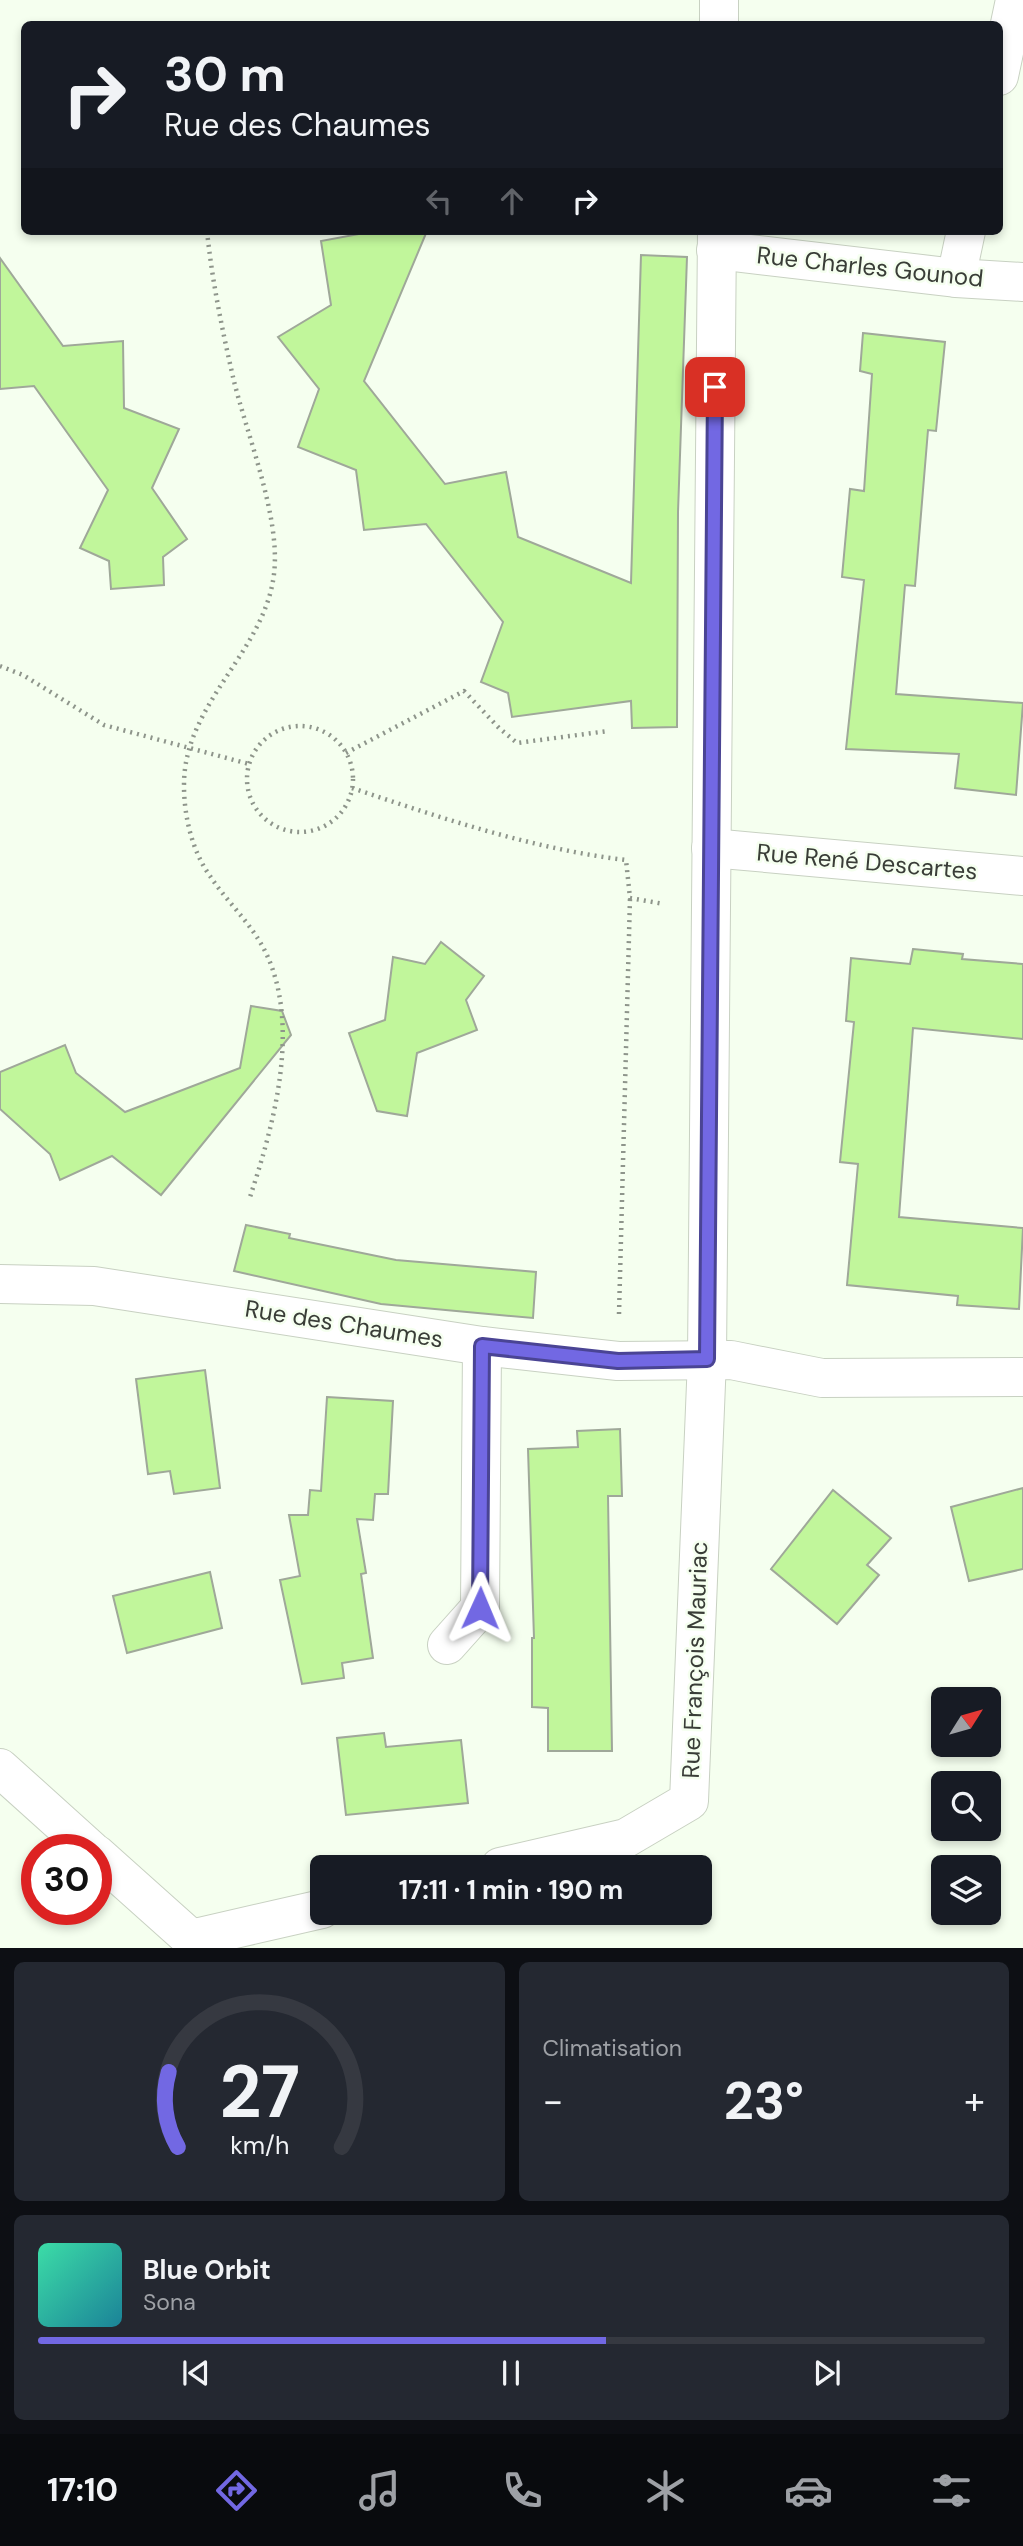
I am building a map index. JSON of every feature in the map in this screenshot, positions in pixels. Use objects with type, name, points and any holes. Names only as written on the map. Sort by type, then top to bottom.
[{"type":"street","points":[[719,0],[719,21]]},
{"type":"street","points":[[1003,57],[1015,0]]},
{"type":"street","points":[[957,278],[965,235]]},
{"type":"street","points":[[707,1359],[716,240]]},
{"type":"street","name":"Rue Charles Gounod","points":[[716,240],[957,278],[1023,282]]},
{"type":"street","name":"Rue René Descartes","points":[[711,848],[1023,876]]},
{"type":"street","name":"Rue des Chaumes","points":[[0,1284],[94,1286],[482,1346],[618,1361],[731,1360],[822,1378],[1023,1377]]},
{"type":"street","points":[[447,1645],[480,1608],[482,1346]]},
{"type":"street","name":"Rue François Mauriac","points":[[552,1855],[626,1838],[690,1801],[707,1359]]},
{"type":"street","points":[[0,1768],[73,1834]]},
{"type":"street","points":[[112,1868],[191,1939],[310,1912]]},
{"type":"path","points":[[207,235],[212,275],[233,378],[266,502],[274,574],[263,611],[205,711],[189,745],[184,785],[191,837],[208,875],[241,915],[266,953],[276,988],[282,1039],[279,1089],[267,1146],[250,1196]]},
{"type":"path","points":[[0,666],[23,675],[104,725],[189,745],[248,764]]},
{"type":"path","points":[[346,752],[464,691],[517,743],[608,731]]},
{"type":"path","points":[[300,726],[326,733],[346,752],[353,776],[352,788],[342,813],[332,822],[320,829],[294,832],[269,824],[259,814],[248,790],[248,764],[263,740],[287,728],[300,726]]},
{"type":"path","points":[[352,788],[530,842],[581,855],[626,860],[630,898],[618,1361]]},
{"type":"path","points":[[630,898],[711,912]]},
{"type":"building","points":[[353,235],[425,235],[364,381],[445,484],[506,472],[518,537],[631,583],[641,255],[687,257],[678,512],[677,727],[632,728],[631,701],[512,717],[508,693],[481,682],[503,622],[426,524],[364,530],[356,470],[298,447],[319,389],[278,337],[331,305],[321,241]]},
{"type":"building","points":[[0,258],[63,346],[123,341],[124,408],[179,429],[152,488],[187,539],[163,557],[164,585],[111,589],[109,561],[80,548],[108,490],[34,386],[0,389]]},
{"type":"building","points":[[863,333],[945,342],[936,431],[928,430],[915,586],[905,585],[896,694],[1023,703],[1016,795],[955,788],[959,754],[846,749],[864,580],[842,577],[850,489],[864,491],[872,374],[860,371]]},
{"type":"building","points":[[441,942],[484,976],[466,1000],[477,1030],[417,1053],[407,1116],[377,1111],[349,1033],[385,1020],[393,957],[425,964]]},
{"type":"building","points":[[913,949],[963,954],[962,959],[1023,964],[1023,1039],[913,1028],[899,1217],[1023,1228],[1019,1309],[957,1305],[958,1296],[847,1285],[858,1164],[840,1162],[854,1022],[846,1021],[851,958],[910,964]]},
{"type":"building","points":[[251,1006],[282,1011],[291,1035],[161,1195],[112,1156],[60,1180],[50,1154],[0,1109],[0,1072],[65,1045],[76,1073],[125,1112],[240,1068]]},
{"type":"building","points":[[246,1225],[290,1234],[289,1238],[396,1260],[536,1272],[533,1318],[381,1304],[234,1271]]},
{"type":"building","points":[[205,1370],[220,1488],[174,1494],[170,1471],[148,1474],[136,1379]]},
{"type":"building","points":[[327,1397],[393,1401],[388,1494],[375,1494],[373,1520],[357,1519],[366,1573],[361,1574],[373,1658],[342,1663],[344,1678],[302,1684],[280,1580],[300,1576],[289,1515],[308,1515],[310,1490],[321,1491]]},
{"type":"building","points":[[620,1429],[622,1496],[608,1496],[612,1751],[548,1751],[548,1708],[532,1707],[534,1638],[528,1449],[578,1447],[577,1431]]},
{"type":"building","points":[[1023,1488],[1023,1569],[969,1581],[951,1507]]},
{"type":"building","points":[[833,1490],[891,1538],[867,1565],[879,1575],[837,1624],[771,1569]]},
{"type":"building","points":[[210,1572],[222,1628],[127,1653],[113,1596]]},
{"type":"building","points":[[384,1733],[386,1747],[461,1740],[468,1803],[346,1815],[337,1738]]},
{"type":"route","points":[[480,1608],[482,1346],[618,1361],[707,1359],[715,387]]}]
